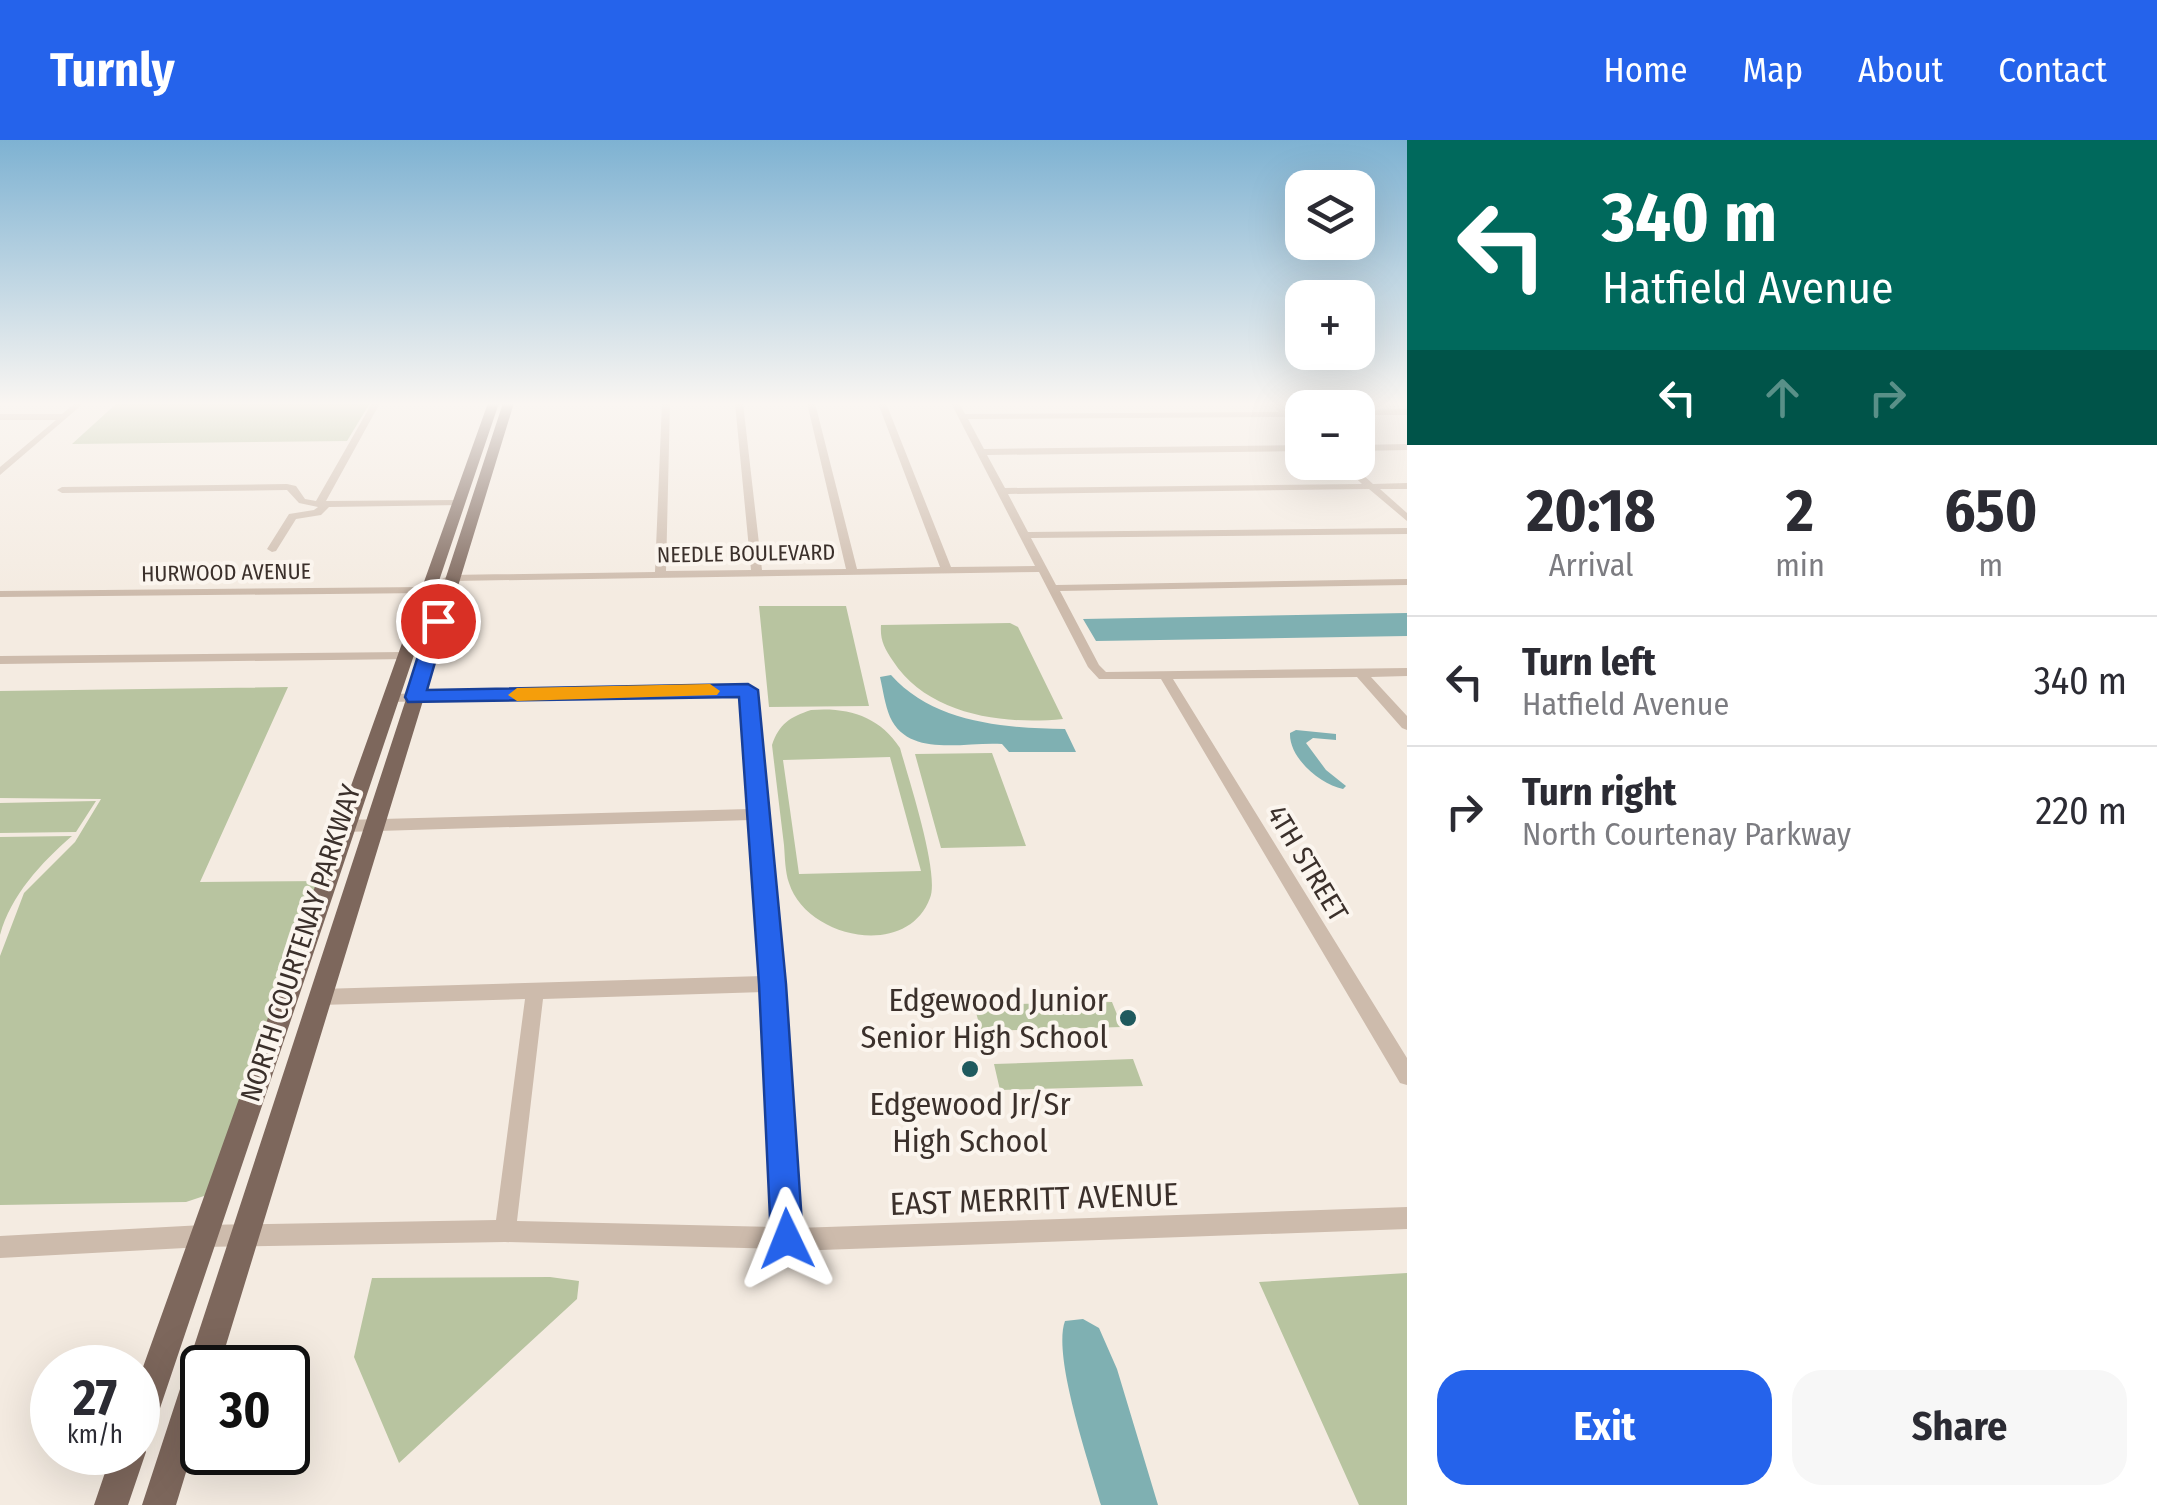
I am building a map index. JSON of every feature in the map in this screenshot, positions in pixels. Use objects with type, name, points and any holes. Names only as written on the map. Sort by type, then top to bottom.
[{"type":"main road","name":"NORTH COURTENAY PARKWAY","points":[[160,1362],[471,467]]},
{"type":"main road","name":"NORTH COURTENAY PARKWAY","points":[[159,1505],[487,467]]},
{"type":"main road","points":[[110,1505],[120,1475]]},
{"type":"street","points":[[272,550],[293,516],[317,513],[342,467]]},
{"type":"street","points":[[660,574],[664,467]]},
{"type":"street","points":[[745,467],[757,573]]},
{"type":"street","points":[[826,467],[852,572]]},
{"type":"street","points":[[906,467],[947,571]]},
{"type":"street","points":[[989,467],[1102,676],[1407,672]]},
{"type":"street","points":[[1363,480],[1407,518]]},
{"type":"street","points":[[1001,491],[1407,486]]},
{"type":"street","points":[[62,490],[286,488],[296,490],[302,502],[322,504],[458,503]]},
{"type":"street","points":[[1025,535],[1407,531]]},
{"type":"street","name":"NEEDLE BOULEVARD","points":[[450,578],[1042,570]]},
{"type":"street","name":"HURWOOD AVENUE","points":[[0,594],[428,590],[450,578]]},
{"type":"street","points":[[1052,588],[1407,582]]},
{"type":"street","points":[[0,660],[405,656]]},
{"type":"street","points":[[1361,673],[1407,725]]},
{"type":"street","name":"4TH STREET","points":[[1166,676],[1407,1076]]},
{"type":"street","points":[[390,698],[748,690],[772,984],[787,1239]]},
{"type":"street","points":[[345,826],[758,814]]},
{"type":"street","points":[[320,997],[772,984]]},
{"type":"street","points":[[504,1231],[535,991]]},
{"type":"street","name":"EAST MERRITT AVENUE","points":[[0,1247],[203,1236],[504,1231],[787,1239],[1407,1218]]},
{"type":"green space","points":[[759,606],[846,606],[869,706],[769,707]]},
{"type":"green space","points":[[1010,623],[1018,627],[1063,719],[992,718],[946,705],[908,679],[887,652],[881,635],[881,625]]},
{"type":"green space","points":[[288,687],[200,882],[327,881],[219,1191],[186,1202],[0,1205],[0,956],[24,893],[75,842],[101,799],[0,798],[0,691]]},
{"type":"green space","points":[[811,710],[838,710],[862,716],[882,728],[900,748],[922,825],[932,886],[930,898],[918,917],[901,930],[880,935],[835,928],[799,902],[789,883],[772,745],[782,727]],"holes":[[[890,757],[921,871],[799,874],[783,760]]]},
{"type":"green space","points":[[992,753],[1026,846],[941,848],[915,754]]},
{"type":"green space","points":[[96,801],[76,832],[0,833],[0,803]]},
{"type":"green space","points":[[72,836],[28,881],[0,935],[0,837]]},
{"type":"green space","points":[[1112,1002],[1122,1027],[981,1031],[974,1005]]},
{"type":"green space","points":[[1133,1059],[1143,1086],[1000,1090],[994,1064]]},
{"type":"green space","points":[[1407,1273],[1407,1505],[1359,1505],[1259,1282]]},
{"type":"green space","points":[[550,1277],[579,1281],[577,1299],[399,1463],[354,1357],[372,1278]]},
{"type":"water","points":[[1407,613],[1407,636],[1096,641],[1083,619]]},
{"type":"water","points":[[891,675],[928,704],[971,720],[1065,729],[1076,752],[1009,752],[1002,744],[940,745],[911,739],[899,730],[887,708],[880,677]]},
{"type":"water","points":[[1296,730],[1336,734],[1336,740],[1313,738],[1306,743],[1326,770],[1346,786],[1343,789],[1316,776],[1300,760],[1291,742],[1290,733]]},
{"type":"water","points":[[1083,1319],[1099,1328],[1117,1369],[1158,1505],[1101,1505],[1074,1411],[1064,1359],[1065,1321]]},
{"type":"slow traffic","points":[[517,695],[710,691]]},
{"type":"place","name":"Edgewood Junior Senior High School","points":[[1128,1018]]},
{"type":"place","name":"Edgewood Jr/Sr High School","points":[[970,1069]]},
{"type":"route","points":[[438,621],[415,697],[748,690],[772,984],[787,1239]]}]
